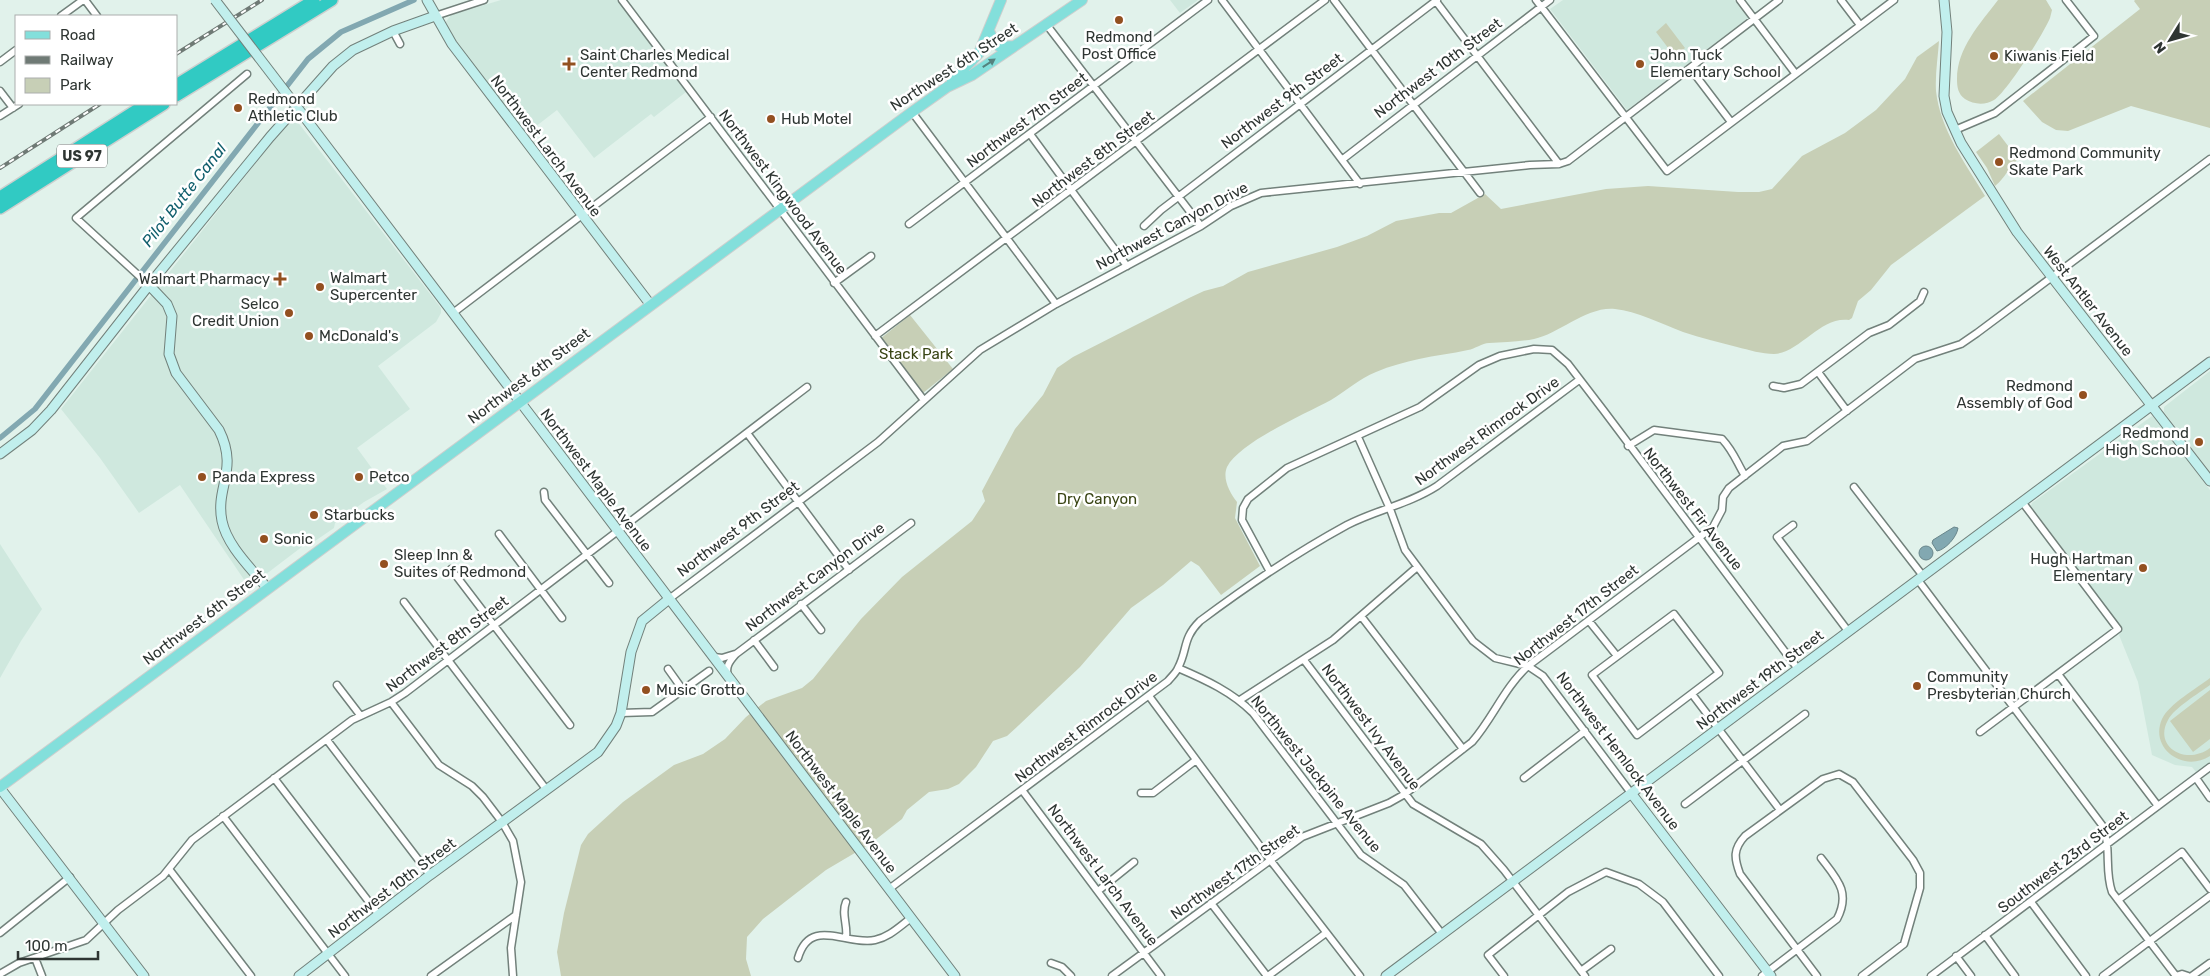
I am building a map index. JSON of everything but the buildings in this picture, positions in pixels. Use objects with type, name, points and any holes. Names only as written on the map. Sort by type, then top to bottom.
[{"type":"highway","points":[[178,83],[314,0]]},
{"type":"highway","points":[[178,95],[332,0]]},
{"type":"highway","name":"US 97","points":[[0,198],[144,105]]},
{"type":"highway","name":"US 97","points":[[0,208],[162,105]]},
{"type":"main road","points":[[947,87],[978,53],[990,31],[1002,0]]},
{"type":"main road","name":"Northwest 6th Street","points":[[0,787],[650,304],[912,112],[947,87],[972,75],[1082,0]]},
{"type":"main road","points":[[990,31],[994,42],[1000,47],[1016,45]]},
{"type":"street","points":[[62,15],[84,0],[96,15]]},
{"type":"street","name":"Northwest Maple Avenue","points":[[215,0],[955,976]]},
{"type":"street","name":"Northwest Larch Avenue","points":[[427,0],[434,16],[452,44],[650,304]]},
{"type":"street","points":[[0,454],[32,430],[51,410],[147,283],[326,72],[353,50],[393,31],[484,0]]},
{"type":"street","name":"Northwest Kingwood Avenue","points":[[622,0],[711,117],[778,210],[923,399]]},
{"type":"street","name":"Northwest 7th Street","points":[[909,224],[1208,0]]},
{"type":"street","points":[[1222,0],[1360,184]]},
{"type":"street","name":"Northwest 8th Street","points":[[875,336],[1325,0]]},
{"type":"street","points":[[1334,0],[1480,193]]},
{"type":"street","points":[[1436,0],[1559,164],[1568,161],[1779,0]]},
{"type":"street","name":"Northwest 9th Street","points":[[1144,226],[1161,210],[1436,0]]},
{"type":"street","points":[[1536,0],[1667,171],[1894,0]]},
{"type":"street","name":"Northwest 10th Street","points":[[1343,159],[1412,104],[1550,0]]},
{"type":"street","points":[[1740,0],[1795,73]]},
{"type":"street","points":[[1841,0],[1860,25]]},
{"type":"street","name":"West Antler Avenue","points":[[1944,0],[1947,32],[1944,96],[1955,130],[2000,208],[2210,481]]},
{"type":"street","points":[[1955,130],[1995,113],[2094,36],[2066,0]]},
{"type":"street","points":[[1046,24],[1200,226]]},
{"type":"street","points":[[393,31],[400,44]]},
{"type":"street","points":[[0,62],[15,51]]},
{"type":"street","points":[[1690,68],[1732,122]]},
{"type":"street","points":[[247,74],[76,218],[147,283],[167,304],[172,316],[169,348],[171,363],[176,373],[219,430],[224,440],[228,462],[221,514],[225,529],[232,544],[268,588]]},
{"type":"street","points":[[0,91],[16,106],[0,116]]},
{"type":"street","points":[[912,112],[1056,304]]},
{"type":"street","points":[[453,313],[711,117]]},
{"type":"street","points":[[1030,134],[1127,266]]},
{"type":"street","name":"Northwest 17th Street","points":[[1112,976],[1302,837],[1373,810],[1405,794],[1463,750],[1479,734],[1512,681],[1528,666],[1713,527],[1722,510],[1723,497],[1729,488],[1744,476],[1783,446],[1807,441],[1915,359],[1961,344],[2210,159]]},
{"type":"street","name":"Northwest Canyon Drive","points":[[923,399],[980,350],[1056,304],[1200,226],[1231,206],[1261,193],[1559,164]]},
{"type":"street","points":[[834,283],[871,256]]},
{"type":"street","points":[[1773,386],[1784,388],[1801,384],[1869,333],[1889,325],[1920,301],[1924,292]]},
{"type":"street","name":"Northwest Fir Avenue","points":[[1269,570],[1242,520],[1242,508],[1248,499],[1287,468],[1420,407],[1463,376],[1500,356],[1543,348],[1552,350],[1568,364],[1798,669]]},
{"type":"street","name":"Northwest 19th Street","points":[[1386,976],[2210,362]]},
{"type":"street","points":[[1818,372],[1847,411]]},
{"type":"street","name":"Northwest Rimrock Drive","points":[[889,889],[1168,681],[1178,668],[1184,643],[1191,629],[1269,570],[1349,524],[1412,500],[1438,486],[1579,380]]},
{"type":"street","name":"Northwest 8th Street","points":[[0,974],[19,963],[79,944],[169,869],[192,840],[223,816],[360,715],[391,702],[807,387]]},
{"type":"street","name":"Northwest 9th Street","points":[[621,713],[631,652],[642,621],[669,598],[872,446],[898,425],[923,399]]},
{"type":"street","points":[[1628,446],[1654,430],[1722,438],[1734,451],[1737,463],[1744,476]]},
{"type":"street","points":[[747,433],[849,570]]},
{"type":"street","name":"Northwest Hemlock Avenue","points":[[1358,437],[1390,509],[1405,550],[1416,568],[1474,641],[1486,652],[1495,658],[1528,666],[1544,676],[1767,975]]},
{"type":"street","points":[[1854,487],[2102,825],[2108,844],[2109,884],[2118,900],[2176,976],[2182,974],[2188,976]]},
{"type":"street","points":[[544,492],[545,500],[609,583]]},
{"type":"street","points":[[1980,732],[2118,629],[2023,503]]},
{"type":"street","name":"Northwest Canyon Drive","points":[[736,654],[911,523]]},
{"type":"street","points":[[1793,525],[1777,536],[1848,631]]},
{"type":"street","points":[[499,534],[562,618]]},
{"type":"street","points":[[452,568],[570,725]]},
{"type":"street","points":[[1240,700],[1333,640],[1416,568]]},
{"type":"street","points":[[404,602],[546,789]]},
{"type":"street","points":[[801,604],[821,630]]},
{"type":"street","points":[[1674,614],[1719,673],[1637,735],[1592,674],[1617,656],[1674,614]]},
{"type":"street","points":[[1361,616],[1463,750]]},
{"type":"street","points":[[1589,620],[1617,656]]},
{"type":"street","points":[[754,640],[774,667]]},
{"type":"street","points":[[714,657],[722,658],[736,654]]},
{"type":"street","points":[[728,676],[726,670],[736,654]]},
{"type":"street","name":"Northwest Ivy Avenue","points":[[1304,660],[1405,794],[1422,811],[1481,844],[1514,882],[1583,974]]},
{"type":"street","name":"Northwest Jackpine Avenue","points":[[1178,668],[1210,682],[1240,700],[1254,713],[1361,855],[1404,884],[1442,934]]},
{"type":"street","points":[[668,669],[683,690]]},
{"type":"street","points":[[502,822],[598,752],[616,726],[621,713],[652,712],[709,671]]},
{"type":"street","points":[[2058,674],[2158,806]]},
{"type":"street","points":[[337,685],[360,715]]},
{"type":"street","points":[[1692,694],[1780,810]]},
{"type":"street","points":[[1149,696],[1271,861],[1360,976]]},
{"type":"street","points":[[391,702],[439,765],[444,770],[472,786],[502,822],[513,841],[518,857],[521,882],[511,948],[513,976]]},
{"type":"street","points":[[1685,804],[1805,714]]},
{"type":"street","points":[[1524,778],[1585,732]]},
{"type":"street","points":[[327,740],[430,875]]},
{"type":"street","points":[[1141,793],[1153,793],[1196,760]]},
{"type":"street","name":"Southwest 23rd Street","points":[[1931,976],[2210,767]]},
{"type":"street","points":[[1817,976],[1740,874],[1734,854],[1738,844],[1745,836],[1823,779],[1838,774],[1854,782],[1913,860],[1920,873],[1920,888],[1904,944],[1862,976]]},
{"type":"street","points":[[274,778],[379,915]]},
{"type":"street","points":[[2196,778],[2210,798]]},
{"type":"street","points":[[0,787],[144,976]]},
{"type":"street","name":"Northwest Larch Avenue","points":[[1022,790],[1161,976]]},
{"type":"street","points":[[223,816],[345,976]]},
{"type":"street","name":"Northwest 10th Street","points":[[299,976],[502,822]]},
{"type":"street","points":[[2118,900],[2182,852],[2210,889]]},
{"type":"street","points":[[1767,975],[1797,949],[1837,919],[1842,911],[1845,898],[1839,882],[1821,858]]},
{"type":"street","points":[[1098,891],[1134,862]]},
{"type":"street","points":[[169,869],[251,976]]},
{"type":"street","points":[[1504,976],[1488,955],[1568,892],[1606,872],[1639,884],[1663,902],[1719,976]]},
{"type":"street","points":[[0,932],[70,877]]},
{"type":"street","points":[[2103,976],[2210,896]]},
{"type":"street","points":[[846,902],[842,910],[846,922],[846,938]]},
{"type":"street","points":[[2031,902],[2086,976]]},
{"type":"street","points":[[1211,903],[1267,976],[1326,933]]},
{"type":"street","points":[[431,976],[516,914]]},
{"type":"street","points":[[798,958],[802,945],[811,938],[827,934],[860,941],[874,940],[889,935],[910,918]]},
{"type":"street","points":[[1984,936],[2015,976]]},
{"type":"street","points":[[1583,974],[1610,949]]},
{"type":"street","points":[[1956,956],[1971,976]]},
{"type":"street","points":[[35,958],[42,976]]},
{"type":"street","points":[[1051,963],[1062,967],[1071,976]]},
{"type":"street","points":[[2192,976],[2210,963]]},
{"type":"shaded area","name":"Saint Charles Medical Center Redmond","points":[[501,0],[619,0],[686,92],[654,117],[651,114],[594,158],[557,110],[526,134],[450,35],[445,23],[451,15]]},
{"type":"shaded area","points":[[1170,0],[1198,0],[1180,13]]},
{"type":"shaded area","name":"John Tuck Elementary School","points":[[1563,0],[1734,0],[1748,18],[1627,110],[1550,9]]},
{"type":"shaded area","points":[[293,116],[441,308],[441,313],[436,322],[378,366],[410,409],[357,448],[387,489],[364,502],[335,523],[334,528],[315,541],[303,546],[249,587],[180,485],[139,513],[100,458],[61,409]]},
{"type":"shaded area","name":"Redmond High School","points":[[2210,371],[2210,472],[2164,412],[2164,407]]},
{"type":"shaded area","name":"Hugh Hartman Elementary","points":[[2152,416],[2210,490],[2210,762],[2196,772],[2192,767],[2175,765],[2152,755],[2138,682],[2119,635],[2122,631],[2121,627],[2031,506],[2032,503]]},
{"type":"shaded area","points":[[0,544],[42,609],[0,678]]},
{"type":"green space","name":"Kiwanis Field","points":[[1998,0],[2046,0],[2052,10],[2050,18],[2033,49],[2007,86],[1994,100],[1980,104],[1969,101],[1961,95],[1957,85],[1958,68],[1965,47],[1977,27]]},
{"type":"green space","points":[[2135,0],[2210,0],[2210,128],[2131,106],[2068,131],[2056,130],[2042,122],[2023,101],[2140,9]]},
{"type":"green space","points":[[1666,23],[1685,48],[1675,57],[1656,32]]},
{"type":"green space","name":"Dry Canyon","points":[[1939,41],[1936,72],[1938,105],[1954,145],[1985,196],[1891,265],[1871,290],[1858,301],[1852,318],[1829,323],[1793,348],[1774,354],[1755,352],[1696,336],[1632,312],[1605,309],[1584,316],[1553,332],[1534,339],[1486,343],[1456,353],[1403,363],[1370,375],[1331,400],[1290,421],[1245,448],[1227,467],[1226,481],[1229,490],[1237,502],[1235,518],[1260,566],[1221,595],[1199,566],[1191,561],[1163,585],[1131,608],[1080,667],[1007,736],[993,741],[976,767],[959,784],[948,789],[929,792],[907,810],[902,819],[870,844],[826,870],[763,919],[747,937],[746,959],[751,976],[561,976],[557,952],[564,913],[581,845],[588,834],[623,802],[674,765],[703,754],[725,739],[746,717],[766,701],[802,688],[813,679],[861,619],[902,577],[972,521],[985,501],[982,491],[1015,429],[1043,395],[1057,368],[1073,357],[1189,298],[1204,291],[1223,286],[1248,272],[1337,247],[1367,236],[1396,221],[1439,213],[1451,213],[1485,194],[1501,209],[1606,189],[1648,186],[1759,192],[1772,189],[1802,156],[1845,133],[1876,110],[1905,79],[1917,57]]},
{"type":"green space","name":"Redmond Community Skate Park","points":[[1999,134],[2018,159],[1995,186],[1987,168],[1976,152]]},
{"type":"green space","name":"Stack Park","points":[[910,315],[953,369],[923,393],[880,339]]},
{"type":"green space","points":[[2210,678],[2210,685],[2171,715],[2165,730],[2165,738],[2168,745],[2174,751],[2191,755],[2201,753],[2210,748],[2210,756],[2200,761],[2180,760],[2171,755],[2160,740],[2159,730],[2162,719],[2177,702]]},
{"type":"green space","points":[[2210,690],[2210,739],[2193,752],[2170,721]]},
{"type":"water","points":[[1954,527],[1958,528],[1953,539],[1947,546],[1937,551],[1932,543],[1933,540]]},
{"type":"water","points":[[1923,546],[1929,546],[1933,553],[1929,560],[1923,560],[1919,556],[1919,550]]},
{"type":"waterway","name":"Pilot Butte Canal","points":[[0,438],[35,409],[308,59],[341,32],[414,0]]},
{"type":"railway","points":[[178,53],[262,0]]},
{"type":"railway","points":[[0,168],[98,105]]},
{"type":"place","name":"Redmond Post Office","points":[[1119,20]]},
{"type":"place","name":"Kiwanis Field","points":[[1994,56]]},
{"type":"place","name":"Saint Charles Medical Center Redmond","points":[[569,64]]},
{"type":"place","name":"John Tuck Elementary School","points":[[1640,64]]},
{"type":"place","name":"Redmond Athletic Club","points":[[238,108]]},
{"type":"place","name":"Hub Motel","points":[[771,119]]},
{"type":"place","name":"Redmond Community Skate Park","points":[[1999,162]]},
{"type":"place","name":"Walmart Pharmacy","points":[[280,279]]},
{"type":"place","name":"Walmart Supercenter","points":[[320,287]]},
{"type":"place","name":"Selco Credit Union","points":[[289,313]]},
{"type":"place","name":"McDonald's","points":[[309,336]]},
{"type":"place","name":"Redmond Assembly of God","points":[[2083,395]]},
{"type":"place","name":"Redmond High School","points":[[2199,442]]},
{"type":"place","name":"Panda Express","points":[[202,477]]},
{"type":"place","name":"Petco","points":[[359,477]]},
{"type":"place","name":"Starbucks","points":[[314,515]]},
{"type":"place","name":"Sonic","points":[[264,539]]},
{"type":"place","name":"Sleep Inn & Suites of Redmond","points":[[384,564]]},
{"type":"place","name":"Hugh Hartman Elementary","points":[[2143,568]]},
{"type":"place","name":"Community Presbyterian Church","points":[[1917,686]]},
{"type":"place","name":"Music Grotto","points":[[646,690]]}]
